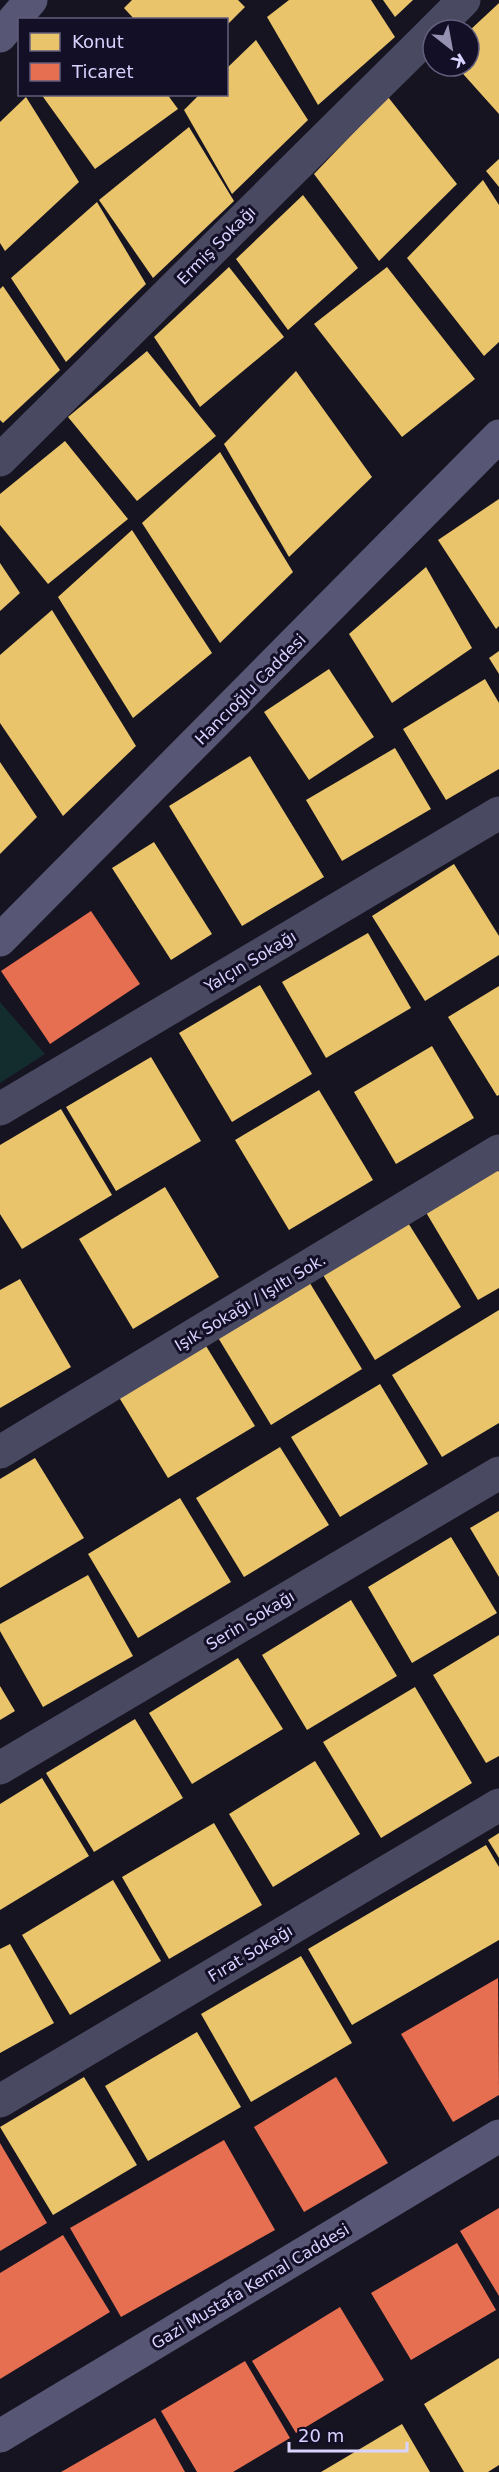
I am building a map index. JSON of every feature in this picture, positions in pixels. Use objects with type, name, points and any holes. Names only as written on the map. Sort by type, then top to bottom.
[{"type":"street","points":[[0,36],[31,0]]},
{"type":"street","name":"Ermiş Sokağı","points":[[445,18],[464,0]]},
{"type":"street","name":"Ermiş Sokağı","points":[[0,459],[421,42]]},
{"type":"street","name":"Hancıoğlu Caddesi","points":[[0,940],[499,436]]},
{"type":"street","name":"Yalçın Sokağı","points":[[0,1109],[499,813]]},
{"type":"street","name":"Işık Sokağı / Işıltı Sok.","points":[[0,1452],[499,1151]]},
{"type":"street","name":"Serin Sokağı","points":[[0,1768],[499,1473]]},
{"type":"street","name":"Fırat Sokağı","points":[[0,2101],[499,1805]]},
{"type":"street","name":"Gazi Mustafa Kemal Caddesi","points":[[0,2436],[499,2136]]},
{"type":"green space","points":[[0,1002],[45,1054],[0,1083]]},
{"type":"building: Konut","points":[[132,0],[238,0],[245,7],[228,24],[228,18],[133,18],[124,8]]},
{"type":"building: Konut","points":[[289,0],[371,0],[395,37],[318,105],[267,17]]},
{"type":"building: Konut","points":[[383,0],[413,0],[395,17]]},
{"type":"building: Konut","points":[[499,3],[499,114],[467,78],[481,78],[481,20]]},
{"type":"building: Konut","points":[[256,40],[308,120],[232,194],[184,110],[198,96],[228,96],[228,67]]},
{"type":"building: Konut","points":[[42,96],[168,96],[178,109],[95,169]]},
{"type":"building: Konut","points":[[26,97],[79,182],[5,251],[0,243],[0,122]]},
{"type":"building: Konut","points":[[388,97],[457,184],[379,261],[314,174]]},
{"type":"building: Konut","points":[[189,127],[234,201],[153,278],[99,200]]},
{"type":"building: Konut","points":[[499,159],[499,187],[486,171]]},
{"type":"building: Konut","points":[[483,180],[499,205],[499,342],[484,356],[407,258]]},
{"type":"building: Konut","points":[[303,195],[358,268],[288,330],[236,259]]},
{"type":"building: Konut","points":[[97,202],[146,284],[66,362],[11,278]]},
{"type":"building: Konut","points":[[229,267],[284,337],[200,407],[154,337]]},
{"type":"building: Konut","points":[[387,267],[475,379],[402,437],[314,324]]},
{"type":"building: Konut","points":[[3,286],[60,370],[3,423],[0,420],[0,289]]},
{"type":"building: Konut","points":[[147,351],[216,436],[137,501],[68,417]]},
{"type":"building: Konut","points":[[296,371],[372,477],[289,557],[224,444]]},
{"type":"building: Konut","points":[[65,441],[128,519],[48,584],[0,525],[0,494]]},
{"type":"building: Konut","points":[[220,452],[293,572],[220,643],[142,523]]},
{"type":"building: Konut","points":[[499,499],[499,626],[496,629],[438,540]]},
{"type":"building: Konut","points":[[132,530],[212,653],[133,718],[58,597]]},
{"type":"building: Konut","points":[[0,563],[20,593],[0,611]]},
{"type":"building: Konut","points":[[426,567],[472,648],[392,703],[349,634]]},
{"type":"building: Konut","points":[[52,610],[136,746],[63,816],[0,723],[0,655]]},
{"type":"building: Konut","points":[[499,651],[499,674],[489,658]]},
{"type":"building: Konut","points":[[329,669],[374,737],[309,780],[264,712]]},
{"type":"building: Konut","points":[[485,679],[499,703],[499,769],[446,800],[403,729]]},
{"type":"building: Konut","points":[[395,748],[431,809],[342,861],[306,800]]},
{"type":"building: Konut","points":[[250,756],[324,877],[242,926],[169,806]]},
{"type":"building: Konut","points":[[0,762],[37,817],[0,854]]},
{"type":"building: Konut","points":[[154,842],[212,934],[171,960],[112,868]]},
{"type":"building: Konut","points":[[454,864],[499,936],[499,955],[425,1001],[372,916]]},
{"type":"building: Konut","points":[[368,933],[411,1008],[326,1058],[282,982]]},
{"type":"building: Konut","points":[[260,985],[312,1074],[232,1122],[179,1033]]},
{"type":"building: Konut","points":[[499,986],[499,1095],[497,1096],[448,1017]]},
{"type":"building: Konut","points":[[432,1046],[474,1118],[396,1164],[354,1092]]},
{"type":"building: Konut","points":[[151,1057],[201,1141],[116,1191],[66,1107]]},
{"type":"building: Konut","points":[[319,1090],[373,1180],[289,1230],[235,1140]]},
{"type":"building: Konut","points":[[61,1109],[112,1195],[22,1249],[0,1214],[0,1145]]},
{"type":"building: Konut","points":[[496,1167],[499,1172],[499,1288],[478,1300],[424,1209]]},
{"type":"building: Konut","points":[[165,1187],[219,1277],[133,1329],[79,1239]]},
{"type":"building: Konut","points":[[405,1218],[461,1307],[375,1360],[320,1270]]},
{"type":"building: Konut","points":[[305,1275],[362,1369],[271,1425],[214,1331]]},
{"type":"building: Konut","points":[[20,1279],[71,1367],[0,1408],[0,1290]]},
{"type":"building: Konut","points":[[499,1310],[499,1423],[442,1457],[392,1375]]},
{"type":"building: Konut","points":[[203,1341],[255,1426],[168,1478],[117,1394]]},
{"type":"building: Konut","points":[[380,1384],[428,1464],[340,1517],[291,1437]]},
{"type":"building: Konut","points":[[280,1447],[329,1525],[244,1577],[196,1498]]},
{"type":"building: Konut","points":[[35,1458],[84,1538],[0,1588],[0,1479]]},
{"type":"building: Konut","points":[[180,1498],[231,1582],[138,1638],[88,1554]]},
{"type":"building: Konut","points":[[499,1511],[499,1577],[470,1528]]},
{"type":"building: Konut","points":[[451,1537],[497,1613],[412,1663],[368,1587]]},
{"type":"building: Konut","points":[[88,1575],[133,1656],[43,1707],[0,1631],[0,1624]]},
{"type":"building: Konut","points":[[351,1600],[397,1676],[307,1730],[262,1655]]},
{"type":"building: Konut","points":[[499,1635],[499,1756],[486,1763],[433,1675]]},
{"type":"building: Konut","points":[[238,1658],[283,1729],[192,1784],[149,1713]]},
{"type":"building: Konut","points":[[0,1686],[15,1711],[0,1720]]},
{"type":"building: Konut","points":[[415,1687],[472,1783],[381,1838],[323,1742]]},
{"type":"building: Konut","points":[[135,1719],[183,1798],[94,1852],[46,1773]]},
{"type":"building: Konut","points":[[315,1761],[360,1834],[273,1887],[229,1814]]},
{"type":"building: Konut","points":[[42,1778],[89,1856],[0,1910],[0,1804]]},
{"type":"building: Konut","points":[[214,1823],[262,1905],[169,1959],[122,1877]]},
{"type":"building: Konut","points":[[499,1833],[499,1858],[488,1840]]},
{"type":"building: Konut","points":[[486,1845],[499,1867],[499,1940],[352,2025],[308,1949]]},
{"type":"building: Konut","points":[[113,1880],[161,1961],[70,2015],[22,1935]]},
{"type":"building: Konut","points":[[10,1944],[54,2023],[0,2053],[0,1949]]},
{"type":"building: Konut","points":[[301,1956],[352,2043],[251,2102],[201,2014]]},
{"type":"building: Konut","points":[[197,2032],[241,2107],[148,2161],[105,2086]]},
{"type":"building: Konut","points":[[84,2077],[137,2165],[53,2215],[0,2127]]},
{"type":"building: Konut","points":[[499,2358],[499,2465],[488,2472],[464,2472],[424,2404]]},
{"type":"building: Konut","points":[[402,2424],[430,2472],[321,2472]]},
{"type":"building: Ticaret","points":[[91,911],[140,984],[50,1044],[1,971]]},
{"type":"building: Ticaret","points":[[498,1978],[499,2095],[453,2122],[401,2034]]},
{"type":"building: Ticaret","points":[[336,2077],[388,2163],[304,2212],[254,2127]]},
{"type":"building: Ticaret","points":[[224,2140],[275,2230],[121,2317],[70,2228]]},
{"type":"building: Ticaret","points":[[0,2143],[47,2223],[0,2251]]},
{"type":"building: Ticaret","points":[[499,2208],[499,2296],[460,2231]]},
{"type":"building: Ticaret","points":[[63,2235],[110,2312],[0,2379],[0,2273]]},
{"type":"building: Ticaret","points":[[457,2243],[496,2310],[411,2360],[371,2293]]},
{"type":"building: Ticaret","points":[[340,2307],[384,2380],[296,2433],[252,2361]]},
{"type":"building: Ticaret","points":[[245,2361],[290,2438],[233,2472],[197,2472],[161,2411]]},
{"type":"building: Ticaret","points":[[155,2418],[185,2472],[61,2472]]}]
